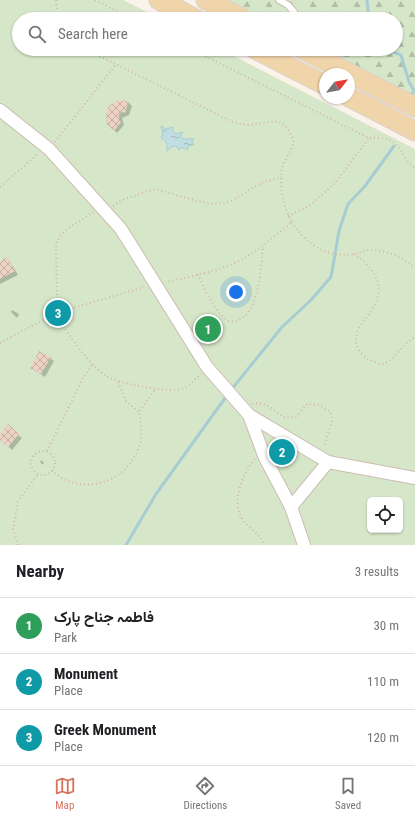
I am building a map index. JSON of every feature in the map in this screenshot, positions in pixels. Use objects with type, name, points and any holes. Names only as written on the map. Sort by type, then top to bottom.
[{"type":"main road","points":[[159,0],[182,12]]},
{"type":"main road","points":[[206,0],[229,12]]},
{"type":"main road","points":[[269,56],[319,82]]},
{"type":"main road","points":[[319,56],[415,107]]},
{"type":"main road","points":[[355,100],[415,130]]},
{"type":"street","points":[[0,110],[48,148],[121,229],[210,371],[244,410],[291,507],[304,545]]},
{"type":"street","points":[[244,410],[325,461],[415,478]]},
{"type":"street","points":[[291,507],[325,461]]},
{"type":"lane","points":[[279,0],[288,5],[294,12]]},
{"type":"path","points":[[56,0],[57,12]]},
{"type":"path","points":[[95,0],[118,12]]},
{"type":"path","points":[[99,56],[233,122],[246,125],[273,120],[284,123],[290,131],[294,143],[282,168],[282,197],[288,216],[307,242],[326,253],[354,254],[368,250],[382,251],[405,260],[415,268]]},
{"type":"path","points":[[205,56],[369,138],[384,137],[398,144],[410,164],[415,168]]},
{"type":"path","points":[[0,187],[48,148],[116,64]]},
{"type":"path","points":[[288,216],[309,206],[335,183],[369,138]]},
{"type":"path","points":[[57,307],[56,245],[62,233],[122,200],[155,189],[213,204],[231,201],[263,182],[282,177]]},
{"type":"path","points":[[57,307],[64,311],[236,262],[263,246],[292,222]]},
{"type":"path","points":[[198,274],[205,290],[223,317],[228,322],[239,320],[248,313],[257,293],[263,246]]},
{"type":"path","points":[[354,254],[368,263],[373,270],[377,282],[376,302],[358,330],[356,344],[358,351],[364,358],[383,364],[392,360],[405,344],[415,337]]},
{"type":"path","points":[[52,315],[52,310],[57,307]]},
{"type":"path","points":[[59,318],[63,315],[64,311]]},
{"type":"path","points":[[52,315],[59,318],[93,364],[103,374],[118,382],[156,388],[180,389],[210,371]]},
{"type":"path","points":[[0,343],[52,315]]},
{"type":"path","points":[[47,451],[80,384],[93,364]]},
{"type":"path","points":[[118,382],[126,401],[139,412]]},
{"type":"path","points":[[52,470],[57,475],[76,485],[89,485],[112,478],[127,466],[140,446],[139,412],[156,388]]},
{"type":"path","points":[[244,410],[258,402],[265,404],[285,418],[291,418],[297,416],[307,404],[320,405],[331,412],[333,418],[324,444],[325,461]]},
{"type":"path","points":[[47,451],[55,459],[52,470],[46,474],[39,473],[32,464],[33,457],[39,452],[47,451]]},
{"type":"path","points":[[263,451],[250,465],[245,475],[239,494],[238,507],[242,518],[260,536],[265,545]]},
{"type":"path","points":[[18,545],[13,529],[18,501],[39,473]]},
{"type":"green space","points":[[0,0],[123,0],[147,12],[12,12],[12,56],[234,56],[319,100],[319,104],[327,104],[415,149],[415,545],[0,545]]},
{"type":"green space","points":[[206,0],[415,0],[415,107],[355,76],[355,68],[339,68],[316,56],[403,56],[403,12],[229,12]]},
{"type":"water","points":[[161,126],[166,129],[173,127],[173,131],[176,134],[183,132],[180,137],[184,139],[194,139],[192,142],[194,145],[189,145],[187,150],[181,147],[179,150],[176,146],[173,146],[167,151],[167,143],[161,138],[163,133]]},
{"type":"building","points":[[118,100],[129,101],[125,113],[123,112],[119,114],[119,120],[121,122],[114,131],[107,124],[106,115],[109,106]]},
{"type":"building","points":[[8,257],[15,271],[0,279],[0,261]]},
{"type":"building","points":[[55,309],[59,309],[61,313],[59,317],[55,317],[53,315],[53,311]]},
{"type":"building","points":[[39,351],[51,357],[41,374],[30,368]]},
{"type":"building","points":[[8,424],[19,434],[8,447],[0,440],[0,434]]},
{"type":"waterway","points":[[367,0],[368,12]]},
{"type":"waterway","points":[[401,56],[409,82],[415,92]]},
{"type":"waterway","points":[[231,390],[282,327],[311,300],[331,277],[339,231],[348,204],[365,186],[394,146]]},
{"type":"waterway","points":[[126,545],[156,494],[228,394]]},
{"type":"place","name":"Greek Monument","points":[[58,313]]},
{"type":"place","name":"فاطمہ جناح پارک","points":[[208,329]]},
{"type":"place","name":"Monument","points":[[282,452]]}]
